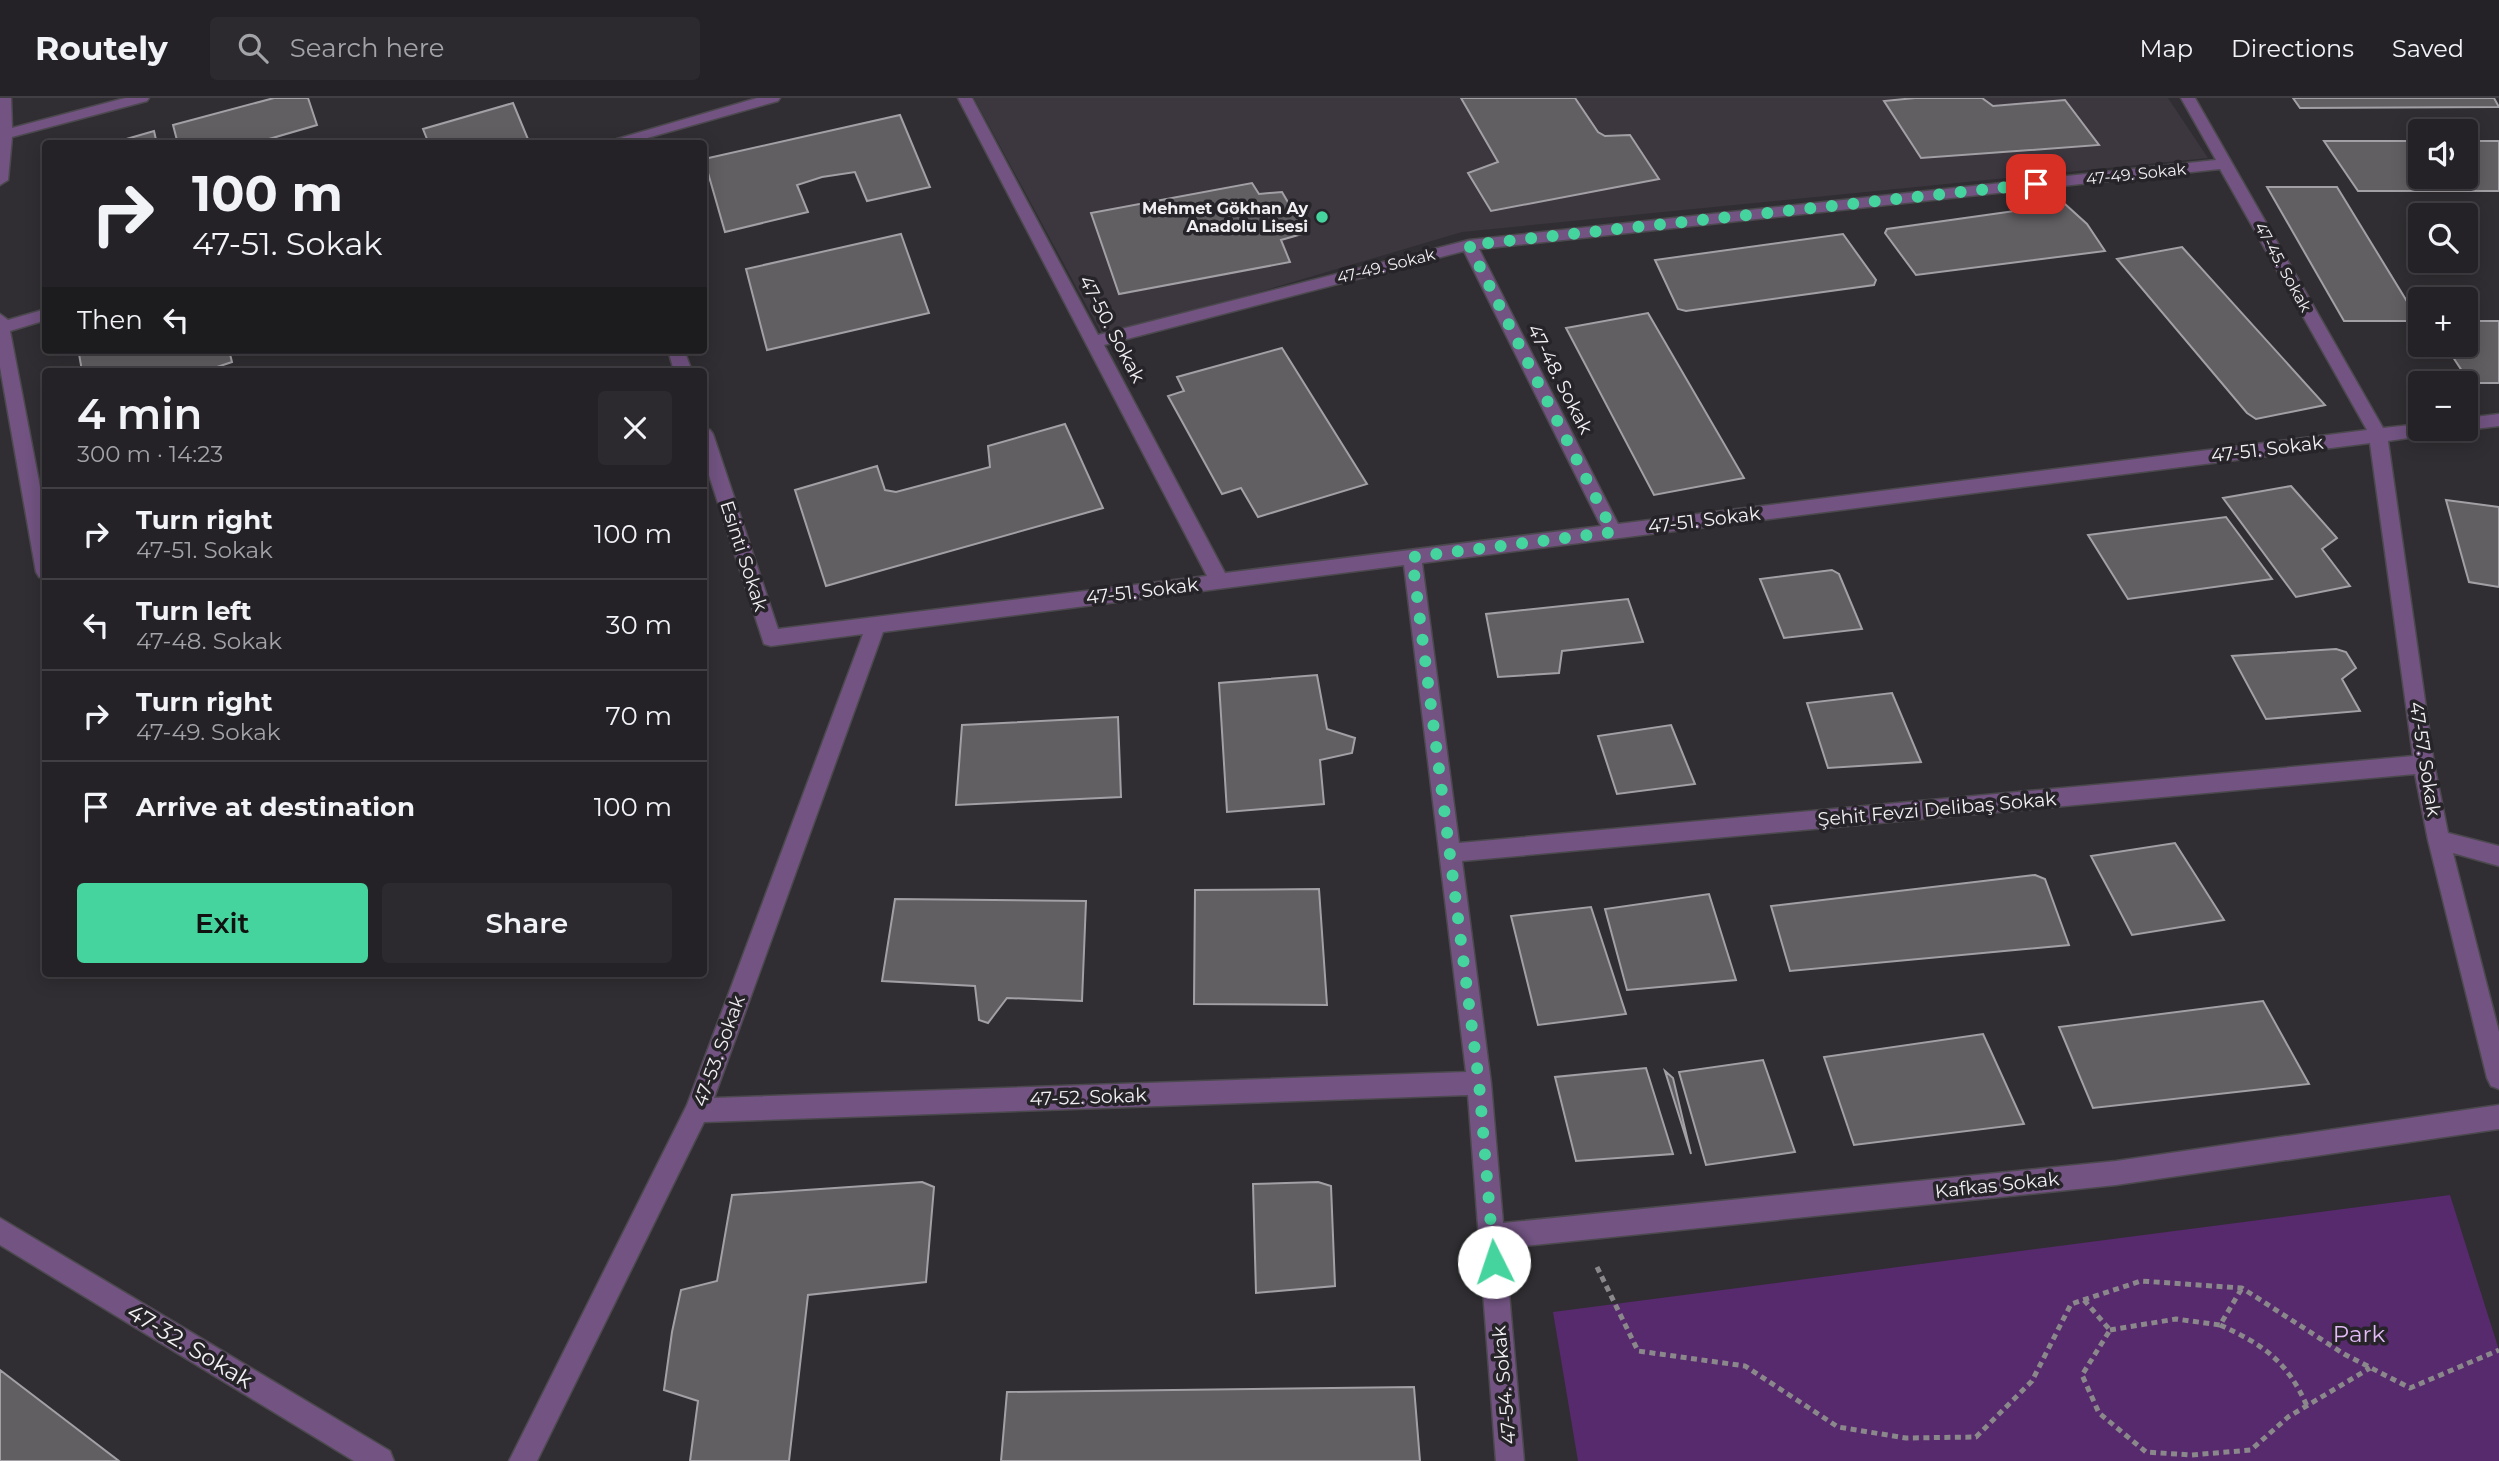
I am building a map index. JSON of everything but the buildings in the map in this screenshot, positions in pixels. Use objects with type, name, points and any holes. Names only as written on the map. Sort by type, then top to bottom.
[{"type":"street","points":[[0,180],[4,98]]},
{"type":"street","points":[[3,136],[142,98]]},
{"type":"street","points":[[619,140],[773,98]]},
{"type":"street","name":"47-50. Sokak","points":[[965,98],[1220,582]]},
{"type":"street","name":"47-45. Sokak","points":[[2188,98],[2378,435]]},
{"type":"street","name":"47-49. Sokak","points":[[1095,342],[1469,245],[2225,164]]},
{"type":"street","name":"47-48. Sokak","points":[[1469,245],[1613,532]]},
{"type":"street","points":[[0,328],[42,315]]},
{"type":"street","points":[[0,320],[42,551]]},
{"type":"street","points":[[2478,423],[2499,420]]},
{"type":"street","name":"47-51. Sokak","points":[[771,638],[2408,432]]},
{"type":"street","name":"47-57. Sokak","points":[[2378,435],[2424,764],[2439,840],[2499,1078]]},
{"type":"street","name":"Esinti Sokak","points":[[707,443],[771,638]]},
{"type":"street","name":"47-54. Sokak","points":[[1412,557],[1479,1083],[1510,1461]]},
{"type":"street","name":"47-53. Sokak","points":[[523,1461],[697,1110],[876,625]]},
{"type":"street","name":"Şehit Fevzi Delibaş Sokak","points":[[1450,853],[2424,764]]},
{"type":"street","points":[[2439,840],[2499,856]]},
{"type":"street","name":"47-52. Sokak","points":[[697,1110],[1479,1083]]},
{"type":"street","name":"Kafkas Sokak","points":[[1492,1237],[2116,1173],[2499,1117]]},
{"type":"street","name":"47-32. Sokak","points":[[0,1231],[380,1461]]},
{"type":"path","points":[[1578,1228],[1639,1351],[1745,1366],[1838,1427],[1906,1438],[1976,1437],[2032,1381],[2071,1304],[2141,1281],[2242,1288],[2344,1354],[2410,1388],[2499,1350]]},
{"type":"path","points":[[2220,1325],[2242,1288]]},
{"type":"path","points":[[2084,1300],[2110,1330]]},
{"type":"path","points":[[2307,1406],[2296,1378],[2260,1342],[2220,1325],[2176,1319],[2110,1330],[2082,1375],[2099,1413],[2146,1452],[2191,1455],[2251,1450],[2288,1418],[2371,1368]]},
{"type":"shaded area","name":"Mehmet Gökhan Ay Anadolu Lisesi","points":[[974,98],[2168,98],[2208,158],[1462,232],[1104,338]]},
{"type":"green space","name":"Park","points":[[2450,1195],[2499,1350],[2499,1461],[1578,1461],[1553,1312]]},
{"type":"place","name":"Mehmet Gökhan Ay Anadolu Lisesi","points":[[1322,217]]},
{"type":"route","points":[[1494,1262],[1479,1083],[1412,557],[1613,532],[1469,245],[2036,184]]}]
